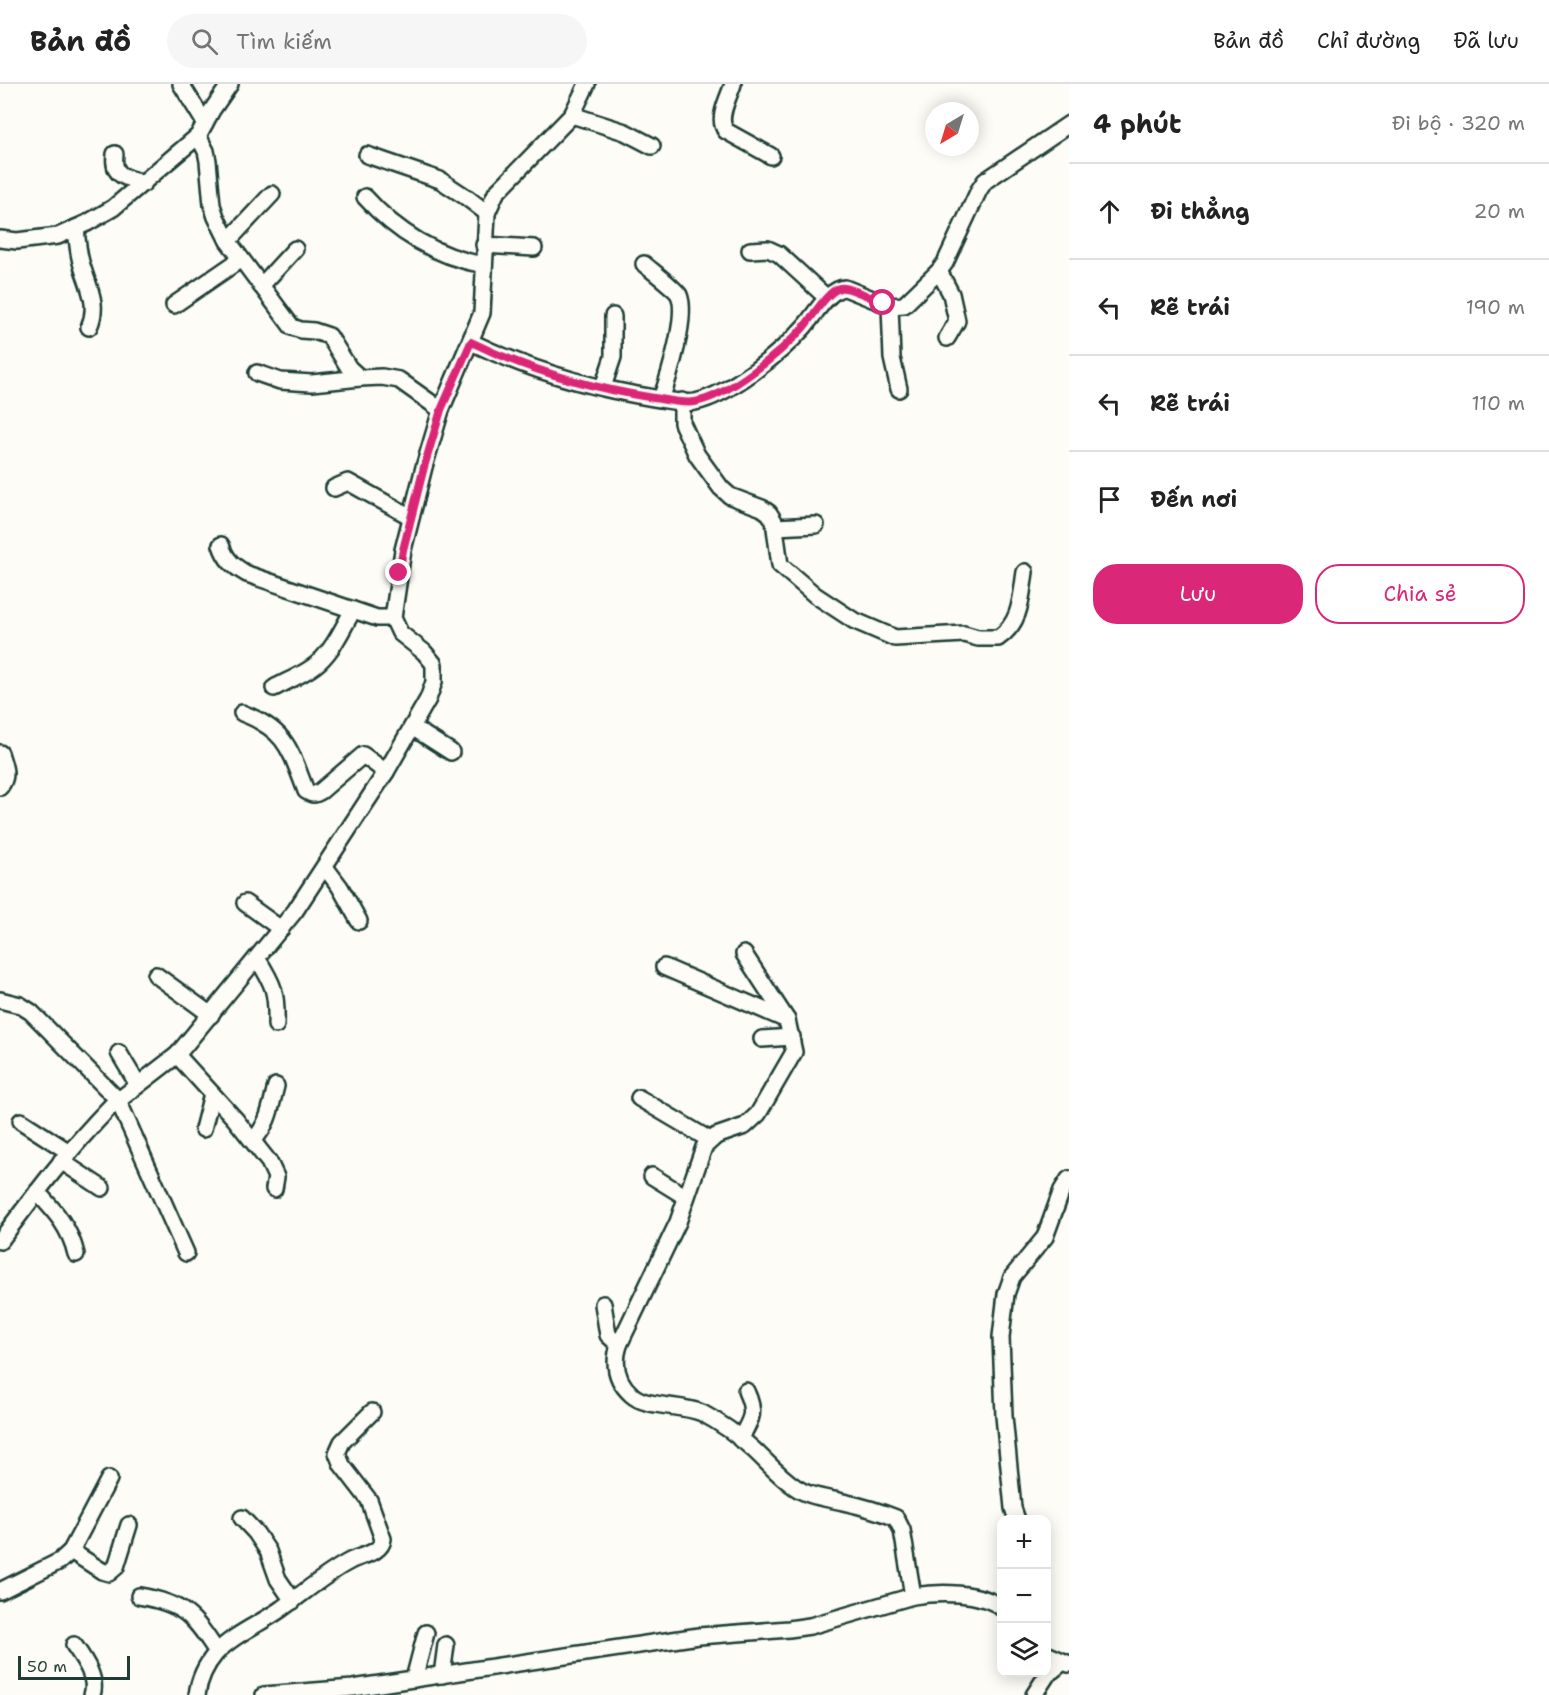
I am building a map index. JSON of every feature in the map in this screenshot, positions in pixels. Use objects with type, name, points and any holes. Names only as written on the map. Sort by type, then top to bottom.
[{"type":"street","points":[[181,84],[202,130],[210,167],[212,205],[228,241],[292,327],[314,330],[329,336],[349,368],[360,378]]},
{"type":"street","points":[[0,239],[38,240],[58,236],[113,208],[202,130],[230,84]]},
{"type":"street","points":[[0,1241],[65,1156],[118,1100],[177,1055],[281,929],[325,867],[386,772],[428,699],[434,682],[434,664],[424,652],[400,633],[393,618],[403,550],[441,410],[482,314],[487,213],[495,193],[572,115],[587,84]]},
{"type":"street","points":[[733,84],[722,118],[723,127],[771,156]]},
{"type":"street","points":[[572,115],[625,132],[652,146]]},
{"type":"street","points":[[471,342],[536,369],[603,387],[661,399],[690,402],[704,399],[769,361],[804,328],[836,290],[845,288],[890,306],[904,305],[939,271],[985,181],[1069,124]]},
{"type":"street","points":[[116,154],[114,166],[117,172],[123,177],[144,183]]},
{"type":"street","points":[[367,155],[440,180],[487,213]]},
{"type":"street","points":[[228,241],[273,194]]},
{"type":"street","points":[[365,197],[381,214],[417,240],[471,263],[484,265]]},
{"type":"street","points":[[76,228],[80,260],[94,304],[93,318],[89,327]]},
{"type":"street","points":[[484,245],[534,248]]},
{"type":"street","points":[[261,286],[295,249]]},
{"type":"street","points":[[750,250],[768,249],[779,254],[827,298]]},
{"type":"street","points":[[174,305],[241,259]]},
{"type":"street","points":[[644,264],[678,293],[682,308],[675,358],[661,399]]},
{"type":"street","points":[[939,271],[951,294],[957,321],[947,338]]},
{"type":"street","points":[[890,306],[892,358],[899,389]]},
{"type":"street","points":[[603,387],[613,357],[613,316]]},
{"type":"street","points":[[257,373],[280,381],[346,381],[382,377],[399,380],[441,410]]},
{"type":"street","points":[[682,401],[682,423],[690,442],[709,472],[730,496],[762,508],[774,521],[778,557],[784,569],[815,595],[853,620],[895,638],[964,634],[978,638],[998,638],[1012,626],[1018,616],[1025,572]]},
{"type":"street","points":[[334,488],[348,482],[411,517]]},
{"type":"street","points":[[775,527],[816,525]]},
{"type":"street","points":[[221,545],[232,566],[247,574],[376,618],[393,618]]},
{"type":"street","points":[[274,688],[319,662],[333,645],[353,610]]},
{"type":"street","points":[[242,713],[268,724],[284,740],[289,747],[306,791],[312,794],[321,791],[363,755],[386,772]]},
{"type":"street","points":[[412,727],[451,752]]},
{"type":"street","points":[[0,753],[6,777],[0,787]]},
{"type":"street","points":[[325,867],[340,887],[359,921]]},
{"type":"street","points":[[245,903],[281,929]]},
{"type":"street","points":[[744,954],[787,1020],[794,1052],[758,1114],[745,1125],[716,1136],[704,1147],[678,1222],[619,1345],[615,1357],[615,1368],[626,1389],[633,1396],[650,1403],[687,1408],[701,1413],[740,1439],[769,1467],[802,1492],[896,1518],[902,1530],[913,1596]]},
{"type":"street","points":[[257,958],[270,979],[277,999],[276,1025]]},
{"type":"street","points":[[664,967],[787,1020]]},
{"type":"street","points":[[156,975],[211,1015]]},
{"type":"street","points":[[0,1000],[20,1005],[31,1012],[118,1100],[186,1253]]},
{"type":"street","points":[[762,1039],[792,1037]]},
{"type":"street","points":[[119,1053],[138,1085]]},
{"type":"street","points":[[177,1055],[253,1142],[274,1170],[276,1177],[274,1189]]},
{"type":"street","points":[[253,1142],[269,1119],[276,1086]]},
{"type":"street","points":[[203,1129],[212,1094]]},
{"type":"street","points":[[639,1098],[710,1140]]},
{"type":"street","points":[[21,1121],[102,1188]]},
{"type":"street","points":[[652,1176],[686,1197]]},
{"type":"street","points":[[1015,1515],[1004,1416],[1001,1337],[1006,1294],[1012,1277],[1045,1237],[1062,1190],[1069,1179]]},
{"type":"street","points":[[38,1192],[66,1227],[73,1240],[76,1254]]},
{"type":"street","points":[[603,1304],[608,1335],[619,1345]]},
{"type":"street","points":[[740,1439],[748,1425],[753,1406],[746,1391]]},
{"type":"street","points":[[197,1695],[199,1680],[217,1652],[344,1565],[373,1552],[382,1545],[369,1500],[342,1465],[337,1453],[342,1442],[372,1412]]},
{"type":"street","points":[[0,1591],[60,1561],[71,1551],[109,1479]]},
{"type":"street","points":[[242,1518],[268,1551],[278,1579],[293,1600]]},
{"type":"street","points":[[71,1551],[109,1573],[116,1567],[129,1525]]},
{"type":"street","points":[[264,1695],[352,1688],[699,1636],[810,1626],[913,1596],[938,1593],[980,1598],[997,1606]]},
{"type":"street","points":[[139,1596],[161,1599],[189,1615],[217,1652]]},
{"type":"street","points":[[414,1679],[426,1633]]},
{"type":"street","points":[[74,1645],[90,1673],[94,1689],[92,1695]]},
{"type":"street","points":[[442,1674],[446,1645]]},
{"type":"street","points":[[1051,1656],[1066,1663]]},
{"type":"street","points":[[1034,1695],[1047,1675],[1066,1663]]},
{"type":"route","points":[[399,573],[424,467],[441,410],[471,342],[536,369],[590,384],[641,396],[696,402],[720,392],[769,361],[804,328],[832,292],[845,288],[883,303]]}]
